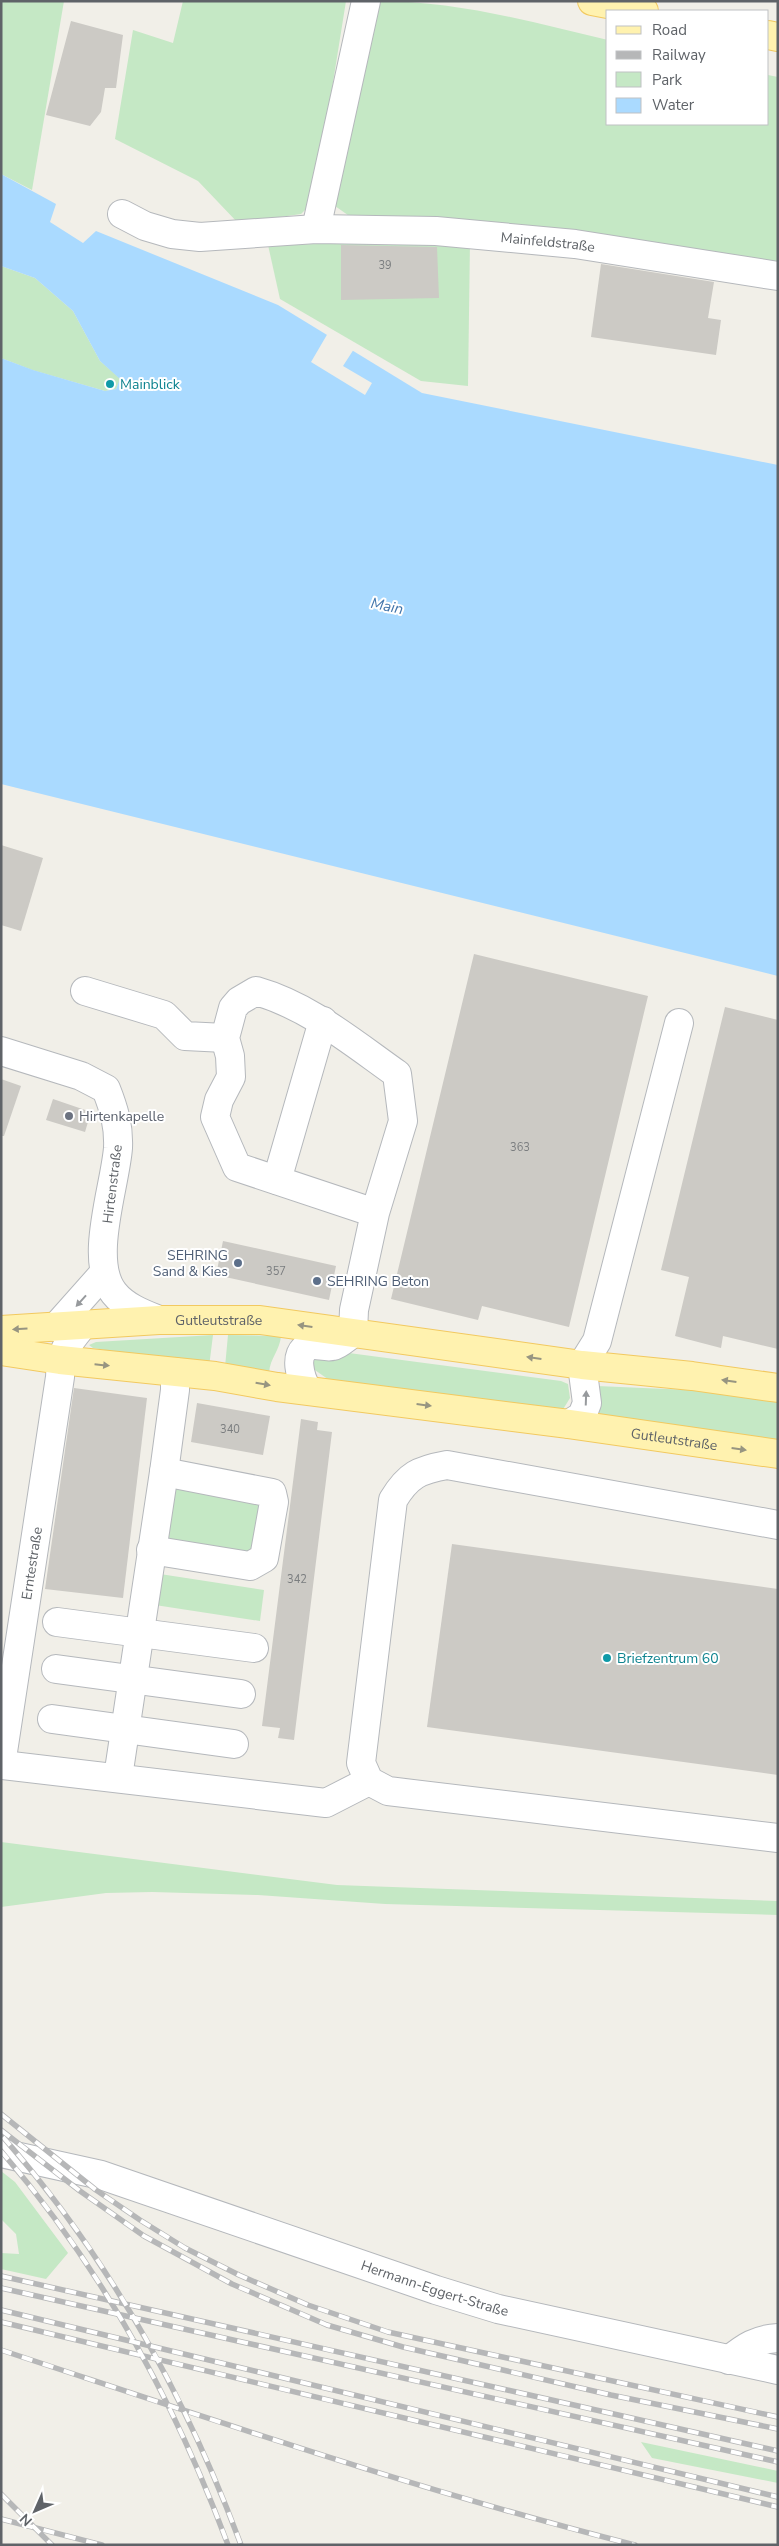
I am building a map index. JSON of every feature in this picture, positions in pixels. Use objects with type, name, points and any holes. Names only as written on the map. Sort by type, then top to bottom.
[{"type":"main road","points":[[592,1],[639,10]]},
{"type":"main road","name":"Gutleutstraße","points":[[1,1330],[159,1320],[260,1320],[582,1365],[692,1376],[778,1388]]},
{"type":"main road","name":"Gutleutstraße","points":[[1,1351],[60,1360],[308,1389],[778,1454]]},
{"type":"street","points":[[316,229],[366,1]]},
{"type":"street","name":"Mainfeldstraße","points":[[122,214],[145,226],[172,234],[200,237],[316,229],[436,231],[575,244],[778,276]]},
{"type":"street","points":[[85,991],[164,1015],[185,1036],[225,1038]]},
{"type":"street","points":[[308,1389],[299,1372],[304,1350],[310,1346],[334,1346],[353,1333],[354,1310],[375,1212],[403,1120],[397,1074],[323,1021],[281,998],[256,991],[239,1002],[234,1008],[225,1038],[230,1056],[231,1077],[219,1100],[215,1117],[237,1167],[375,1212]]},
{"type":"street","points":[[277,1180],[323,1021]]},
{"type":"street","points":[[569,1424],[582,1416],[587,1403],[582,1365],[596,1341],[679,1024]]},
{"type":"street","name":"Hirtenstraße","points":[[1,1051],[81,1076],[106,1089],[116,1115],[118,1148],[103,1252],[104,1273],[114,1293],[137,1311],[159,1320]]},
{"type":"street","points":[[56,1327],[104,1273]]},
{"type":"street","points":[[60,1360],[69,1342],[83,1324]]},
{"type":"street","name":"Erntestraße","points":[[2,1765],[60,1377],[60,1360]]},
{"type":"street","points":[[118,1777],[164,1472],[175,1390],[175,1372]]},
{"type":"street","points":[[778,1525],[447,1465],[424,1469],[404,1482],[393,1500],[361,1763],[369,1781],[388,1791],[778,1838]]},
{"type":"street","points":[[151,1550],[250,1566],[264,1558],[274,1502],[272,1493],[164,1472]]},
{"type":"street","points":[[56,1622],[254,1648]]},
{"type":"street","points":[[56,1669],[241,1694]]},
{"type":"street","points":[[52,1719],[234,1744]]},
{"type":"street","points":[[2,1765],[118,1777],[326,1803],[369,1781]]},
{"type":"street","name":"Hermann-Eggert-Straße","points":[[1,2152],[101,2175],[417,2284],[498,2309],[778,2370]]},
{"type":"street","points":[[729,2360],[744,2347],[762,2339],[778,2338]]},
{"type":"green space","points":[[1,1],[64,1],[32,190],[1,174]]},
{"type":"green space","points":[[183,1],[346,1],[314,201],[301,214],[238,223],[198,181],[115,139],[133,30],[173,43]]},
{"type":"green space","points":[[379,1],[408,2],[466,9],[606,40],[606,125],[769,125],[769,75],[778,77],[778,269],[355,220],[335,206]]},
{"type":"green space","points":[[470,241],[468,386],[421,381],[280,299],[268,245]]},
{"type":"green space","points":[[1,266],[35,278],[73,311],[100,361],[121,379],[116,389],[105,391],[32,370],[1,358]]},
{"type":"green space","points":[[213,1335],[209,1367],[93,1348],[89,1345],[96,1342]]},
{"type":"green space","points":[[228,1335],[281,1336],[269,1373],[225,1367]]},
{"type":"green space","points":[[326,1350],[561,1381],[568,1384],[570,1398],[562,1411],[332,1382],[312,1368],[316,1357]]},
{"type":"green space","points":[[597,1386],[690,1390],[778,1402],[778,1442],[591,1416]]},
{"type":"green space","points":[[174,1487],[265,1501],[257,1553],[167,1540]]},
{"type":"green space","points":[[160,1574],[264,1590],[260,1621],[155,1605]]},
{"type":"green space","points":[[1,1842],[337,1885],[778,1901],[778,1915],[385,1904],[258,1895],[152,1892],[106,1893],[1,1907]]},
{"type":"green space","points":[[1,2171],[15,2182],[68,2253],[46,2279],[1,2269],[1,2253],[19,2254],[16,2234],[1,2219]]},
{"type":"green space","points":[[641,2442],[778,2471],[778,2483],[652,2458]]},
{"type":"water","name":"Main","points":[[1,174],[56,204],[50,222],[83,243],[96,231],[278,305],[422,393],[778,465],[778,976],[1,784],[1,358],[33,370],[105,391],[116,389],[120,379],[100,361],[73,311],[35,278],[1,266]]},
{"type":"pier","points":[[328,333],[354,349],[343,366],[372,383],[365,395],[311,362]]},
{"type":"building","points":[[71,21],[123,35],[116,88],[105,88],[101,112],[90,126],[46,115]]},
{"type":"building","points":[[341,245],[437,247],[439,298],[341,300]]},
{"type":"building","points":[[601,264],[714,282],[708,318],[721,320],[716,355],[591,337]]},
{"type":"building","points":[[1,845],[43,858],[21,931],[1,925]]},
{"type":"building","points":[[474,954],[648,996],[569,1327],[482,1306],[478,1320],[391,1299]]},
{"type":"building","points":[[725,1007],[778,1020],[778,1349],[723,1336],[721,1348],[675,1336],[689,1277],[661,1270]]},
{"type":"building","points":[[1,1079],[21,1086],[4,1136],[1,1136]]},
{"type":"building","name":"Hirtenkapelle","points":[[53,1099],[91,1112],[85,1132],[46,1120]]},
{"type":"building","points":[[223,1241],[336,1266],[329,1300],[216,1275]]},
{"type":"building","points":[[74,1388],[147,1398],[123,1598],[45,1589]]},
{"type":"building","points":[[197,1403],[270,1416],[263,1455],[191,1442]]},
{"type":"building","points":[[301,1419],[318,1422],[317,1430],[332,1432],[294,1740],[278,1738],[280,1728],[262,1726]]},
{"type":"building","name":"Briefzentrum 60","points":[[452,1544],[778,1589],[778,1775],[427,1727]]},
{"type":"railway","points":[[1,2114],[96,2190],[185,2248],[239,2275],[308,2305],[388,2332],[778,2417]]},
{"type":"railway","points":[[1,2130],[80,2191],[144,2236],[232,2284],[327,2325],[403,2347],[611,2395],[778,2429]]},
{"type":"railway","points":[[3,2137],[77,2231],[110,2279],[141,2330],[169,2381],[195,2435],[241,2545]]},
{"type":"railway","points":[[1,2151],[71,2241],[103,2289],[132,2338],[184,2439],[228,2545]]},
{"type":"railway","points":[[1,2276],[778,2451]]},
{"type":"railway","points":[[1,2288],[778,2462]]},
{"type":"railway","points":[[1,2310],[778,2497]]},
{"type":"railway","points":[[1,2322],[778,2507]]},
{"type":"railway","points":[[1,2350],[395,2478],[635,2545]]},
{"type":"railway","points":[[1,2494],[52,2545]]},
{"type":"railway","points":[[1,2519],[102,2545]]},
{"type":"place","name":"Mainblick","points":[[110,384]]},
{"type":"place","name":"Hirtenkapelle","points":[[69,1116]]},
{"type":"place","name":"SEHRING Sand & Kies","points":[[238,1263]]},
{"type":"place","name":"SEHRING Beton","points":[[317,1281]]},
{"type":"place","name":"Briefzentrum 60","points":[[607,1658]]}]
